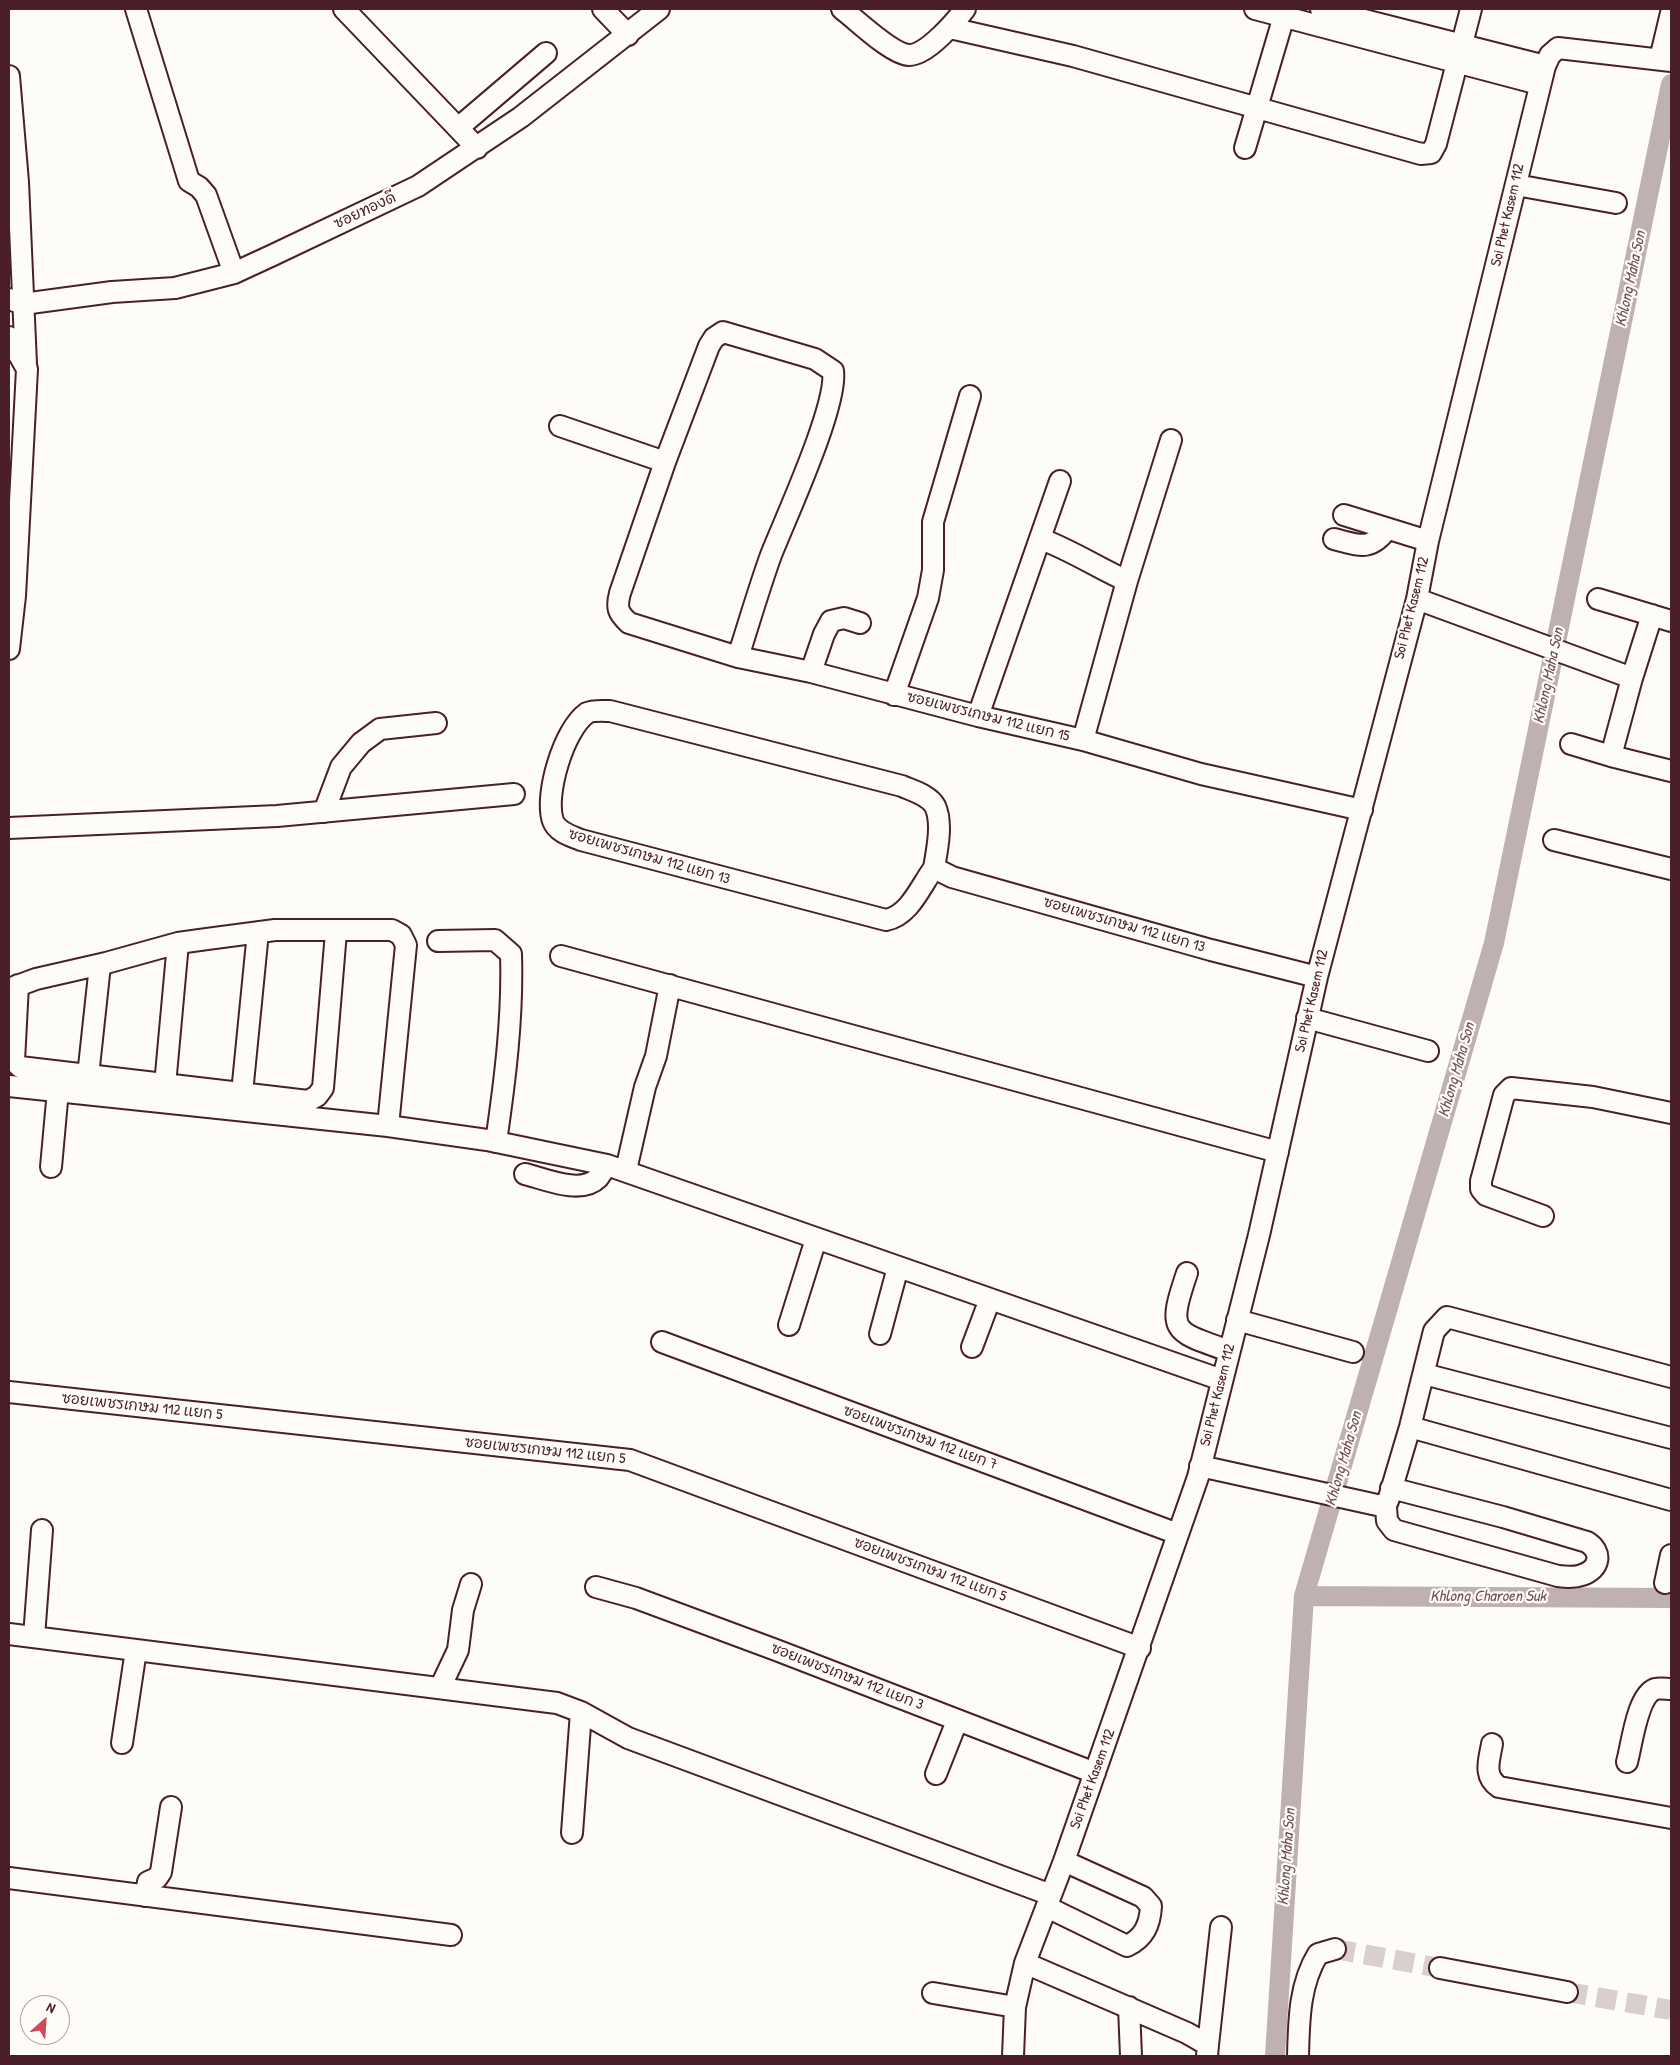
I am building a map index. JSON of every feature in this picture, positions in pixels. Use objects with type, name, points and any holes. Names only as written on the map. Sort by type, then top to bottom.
[{"type":"street","points":[[136,9],[189,181],[199,187],[206,195],[234,273]]},
{"type":"street","points":[[344,9],[476,148]]},
{"type":"street","points":[[603,9],[628,35]]},
{"type":"street","name":"ซอยทองดี","points":[[16,301],[175,288],[234,273],[418,186],[521,117],[659,9]]},
{"type":"street","points":[[842,9],[898,52],[910,55],[922,50],[950,28],[965,9]]},
{"type":"street","points":[[1255,9],[1459,54],[1542,75]]},
{"type":"street","points":[[1321,9],[1459,54]]},
{"type":"street","points":[[950,28],[1072,56],[1421,154],[1430,153],[1436,144],[1471,9]]},
{"type":"street","points":[[1666,60],[1671,13]]},
{"type":"street","points":[[1245,148],[1284,16]]},
{"type":"street","name":"Soi Phet Kasem 112","points":[[1013,2056],[1015,2007],[1025,1963],[1064,1862],[1140,1648],[1200,1466],[1278,1152],[1317,977],[1417,600],[1428,541],[1542,75],[1550,55],[1558,48],[1666,60]]},
{"type":"street","points":[[458,128],[546,53]]},
{"type":"street","points":[[9,76],[16,301],[27,368],[15,596],[9,650]]},
{"type":"street","points":[[1516,185],[1616,204]]},
{"type":"street","points":[[560,426],[665,462],[709,346],[714,338],[723,332],[815,359],[833,371],[835,382],[830,398],[771,557],[738,657]]},
{"type":"street","points":[[9,336],[27,368]]},
{"type":"street","points":[[894,695],[928,598],[933,570],[934,522],[970,396]]},
{"type":"street","points":[[1083,740],[1127,581],[1171,440]]},
{"type":"street","name":"ซอยเพชรเกษม 112 แยก 15","points":[[665,462],[617,605],[619,614],[629,623],[738,657],[811,672],[894,695],[1083,740],[1202,774],[1362,810]]},
{"type":"street","points":[[978,716],[1060,481]]},
{"type":"street","points":[[1344,516],[1428,541]]},
{"type":"street","points":[[1334,539],[1370,545],[1379,541],[1387,529]]},
{"type":"street","points":[[1041,539],[1066,548],[1093,566],[1127,581]]},
{"type":"street","points":[[1598,599],[1671,620]]},
{"type":"street","points":[[1417,600],[1632,678]]},
{"type":"street","points":[[1611,756],[1632,678],[1652,615]]},
{"type":"street","points":[[811,672],[824,634],[831,621],[844,618],[860,623]]},
{"type":"street","name":"ซอยเพชรเกษม 112 แยก 13","points":[[610,711],[648,720],[902,786],[922,794],[934,806],[938,820],[934,868],[905,911],[897,918],[886,920],[581,840],[562,832],[554,822],[552,807],[555,772],[568,735],[580,719],[589,712],[610,711]]},
{"type":"street","points":[[324,812],[342,767],[361,744],[380,730],[436,723]]},
{"type":"street","points":[[1571,744],[1671,771]]},
{"type":"street","points":[[9,828],[324,812],[514,794]]},
{"type":"street","points":[[1554,840],[1671,870]]},
{"type":"street","name":"ซอยเพชรเกษม 112 แยก 13","points":[[934,868],[952,877],[1211,950],[1317,977]]},
{"type":"street","points":[[388,1126],[406,945],[401,935],[392,930],[258,932],[178,944],[100,965],[36,979],[13,987],[11,1047],[14,1061],[20,1067],[88,1076],[164,1092],[388,1126],[496,1142],[616,1167],[816,1239],[1222,1380]]},
{"type":"street","points":[[242,1094],[258,932]]},
{"type":"street","points":[[9,1086],[58,1090],[242,1094],[308,1101],[317,1096],[323,1088],[336,932]]},
{"type":"street","points":[[438,941],[495,940],[510,954],[512,980],[508,1057],[496,1142]]},
{"type":"street","points":[[164,1092],[178,944]]},
{"type":"street","points":[[561,956],[1278,1152]]},
{"type":"street","points":[[88,1076],[100,965]]},
{"type":"street","points":[[525,1174],[572,1185],[586,1185],[616,1167],[656,1056],[670,985]]},
{"type":"street","points":[[1307,1018],[1428,1051]]},
{"type":"street","points":[[1544,1216],[1486,1195],[1480,1189],[1504,1095],[1511,1088],[1593,1097],[1671,1113]]},
{"type":"street","points":[[51,1166],[58,1090]]},
{"type":"street","points":[[789,1325],[816,1239]]},
{"type":"street","points":[[880,1334],[898,1267]]},
{"type":"street","points":[[1187,1272],[1176,1307],[1178,1326],[1184,1333],[1198,1340],[1229,1351]]},
{"type":"street","points":[[972,1347],[990,1299]]},
{"type":"street","points":[[1200,1466],[1288,1487],[1383,1500],[1503,1517],[1587,1542],[1595,1547],[1599,1556],[1598,1562],[1592,1570],[1583,1575],[1570,1578],[1394,1530],[1387,1522],[1383,1500],[1410,1427],[1434,1331],[1446,1318],[1671,1377]]},
{"type":"street","points":[[1237,1320],[1353,1352]]},
{"type":"street","name":"ซอยเพชรเกษม 112 แยก 7","points":[[662,1342],[1178,1534]]},
{"type":"street","points":[[1424,1374],[1671,1438]]},
{"type":"street","name":"ซอยเพชรเกษม 112 แยก 5","points":[[9,1392],[630,1460],[1140,1648]]},
{"type":"street","points":[[1410,1427],[1671,1500]]},
{"type":"street","points":[[34,1637],[42,1530]]},
{"type":"street","points":[[1665,1583],[1671,1555]]},
{"type":"street","points":[[440,1688],[458,1650],[463,1610],[471,1584]]},
{"type":"street","name":"ซอยเพชรเกษม 112 แยก 3","points":[[596,1587],[645,1601],[1095,1773]]},
{"type":"street","points":[[9,1634],[557,1703],[581,1712],[628,1738],[1049,1901],[1127,1946],[1138,1941],[1150,1918],[1151,1906],[1143,1897],[1064,1862]]},
{"type":"street","points":[[122,1743],[136,1650]]},
{"type":"street","points":[[1627,1762],[1639,1708],[1646,1696],[1655,1689],[1671,1689]]},
{"type":"street","points":[[572,1832],[581,1712]]},
{"type":"street","points":[[936,1774],[957,1720]]},
{"type":"street","points":[[1492,1744],[1487,1773],[1492,1782],[1498,1787],[1671,1818]]},
{"type":"street","points":[[145,1896],[148,1882],[157,1878],[161,1872],[171,1807]]},
{"type":"street","points":[[9,1878],[450,1935]]},
{"type":"street","points":[[1025,1963],[1129,2007],[1208,2051],[1221,1927]]},
{"type":"street","points":[[1298,2056],[1301,1998],[1310,1967],[1318,1954],[1335,1949]]},
{"type":"street","points":[[1440,1968],[1567,1992]]},
{"type":"street","points":[[933,1993],[1015,2007]]},
{"type":"street","points":[[1129,2007],[1131,2056]]},
{"type":"waterway","name":"Khlong Maha Son","points":[[1275,2056],[1304,1596],[1494,943],[1671,84]]},
{"type":"waterway","name":"Khlong Charoen Suk","points":[[1304,1596],[1671,1598]]},
{"type":"tunnel","points":[[1335,1949],[1440,1968]]},
{"type":"tunnel","points":[[1567,1992],[1671,2010]]}]
